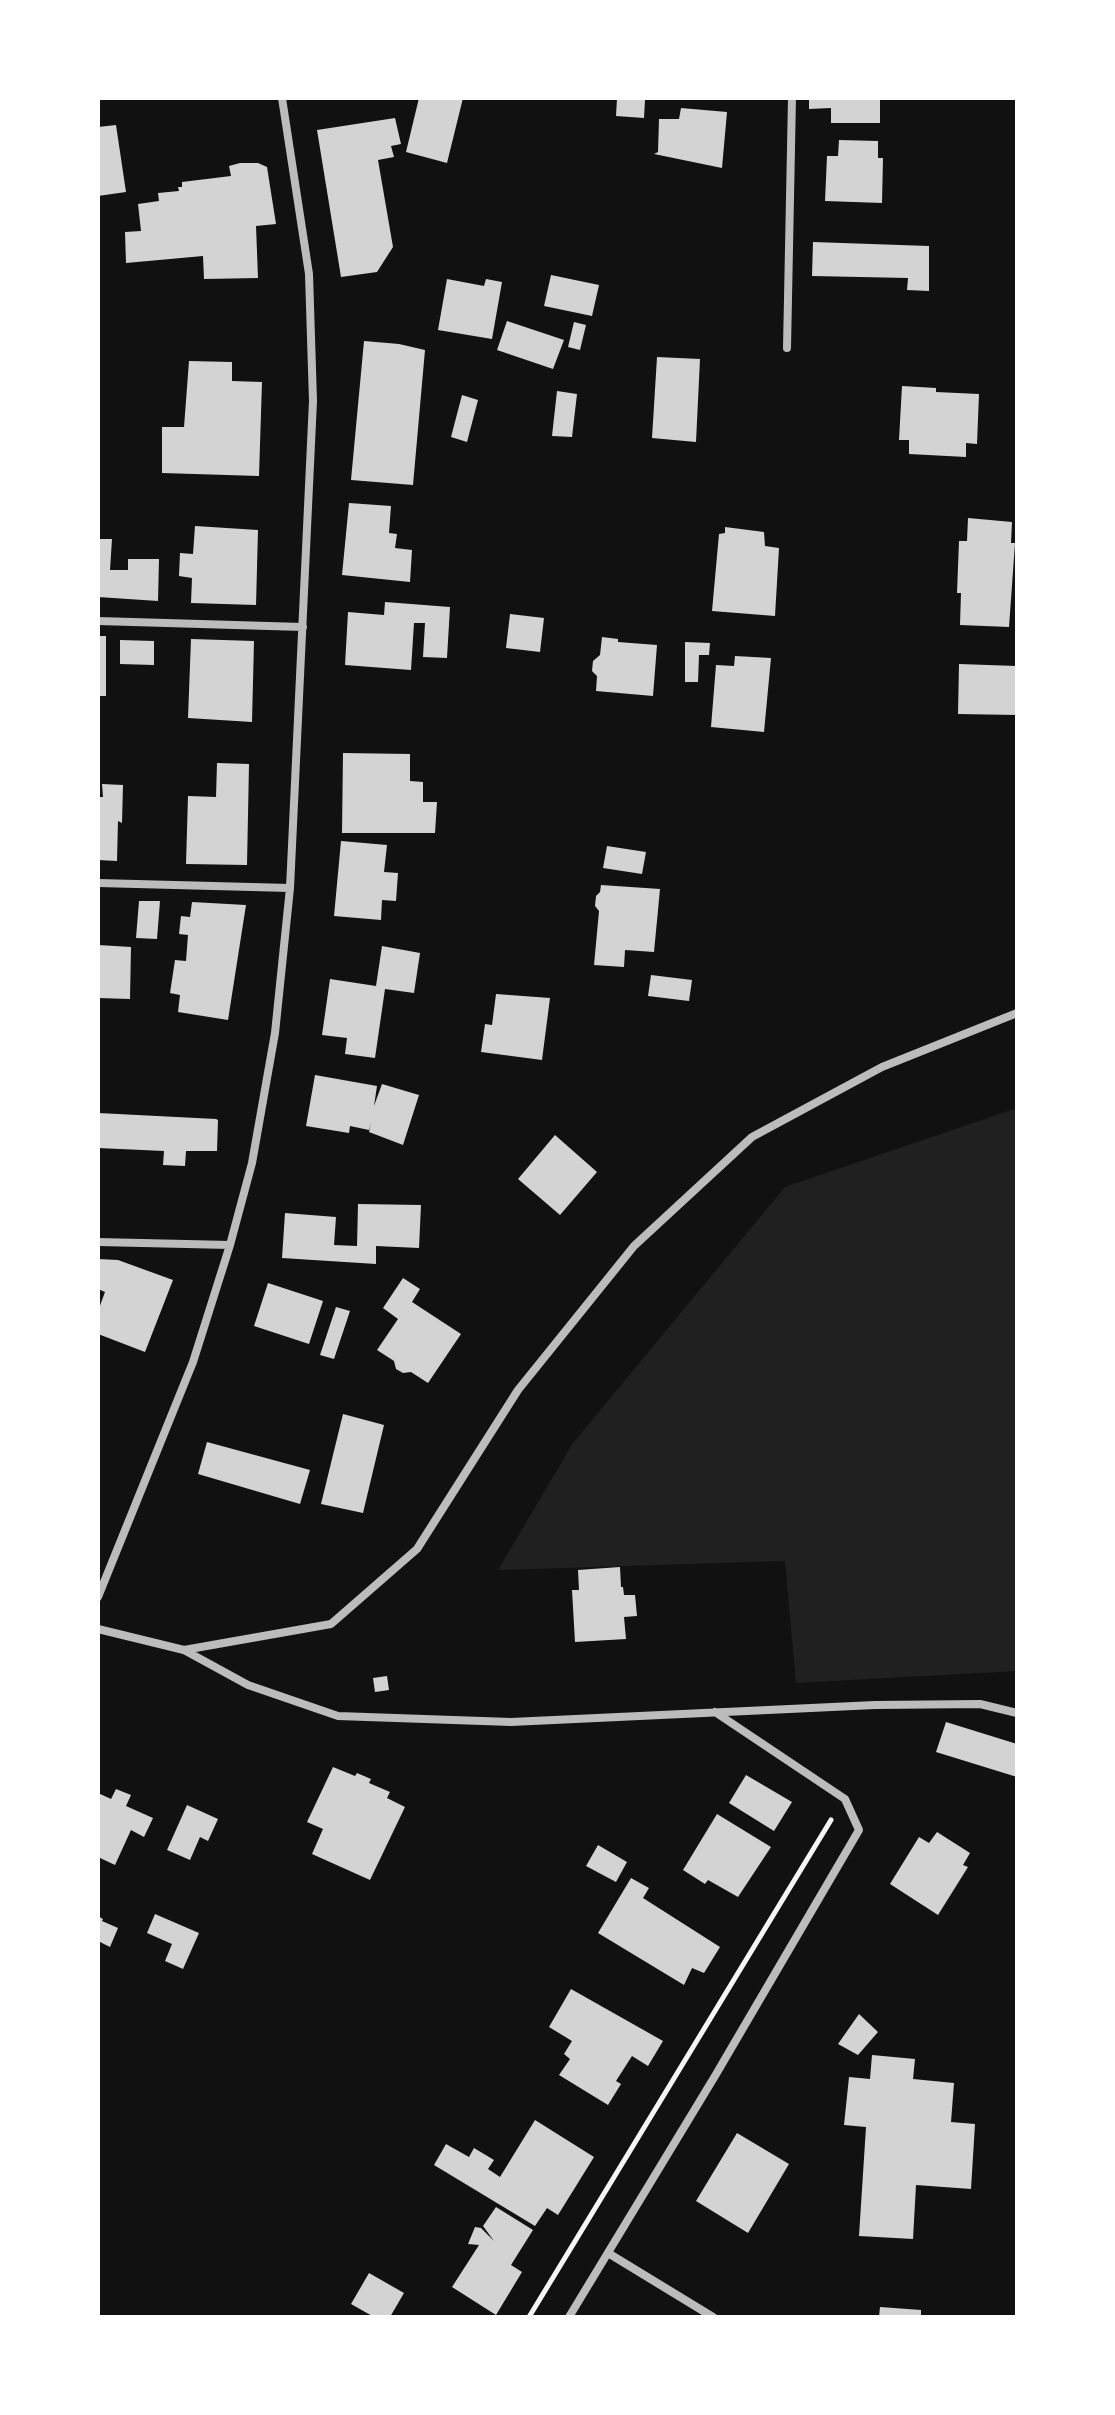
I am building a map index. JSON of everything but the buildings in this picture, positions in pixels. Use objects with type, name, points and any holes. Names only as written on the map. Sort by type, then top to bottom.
[{"type":"street","points":[[98,1597],[193,1362],[230,1245],[252,1163],[275,1033],[290,888],[313,401],[309,274],[282,98]]},
{"type":"street","points":[[787,348],[792,98]]},
{"type":"street","points":[[98,621],[303,627]]},
{"type":"street","points":[[98,883],[290,888]]},
{"type":"street","points":[[184,1650],[331,1624],[417,1549],[518,1390],[634,1246],[752,1137],[882,1067],[1017,1013]]},
{"type":"street","points":[[98,1242],[230,1245]]},
{"type":"street","points":[[98,1629],[184,1650],[248,1685],[338,1716],[511,1722],[980,1704],[1017,1713]]},
{"type":"street","points":[[569,2317],[859,1830],[845,1799],[714,1712]]},
{"type":"street","points":[[608,2253],[713,2317]]},
{"type":"path","points":[[529,2317],[845,1799]]},
{"type":"shaded area","points":[[1017,1108],[1017,1671],[796,1683],[785,1561],[498,1570],[573,1443],[785,1187]]}]
